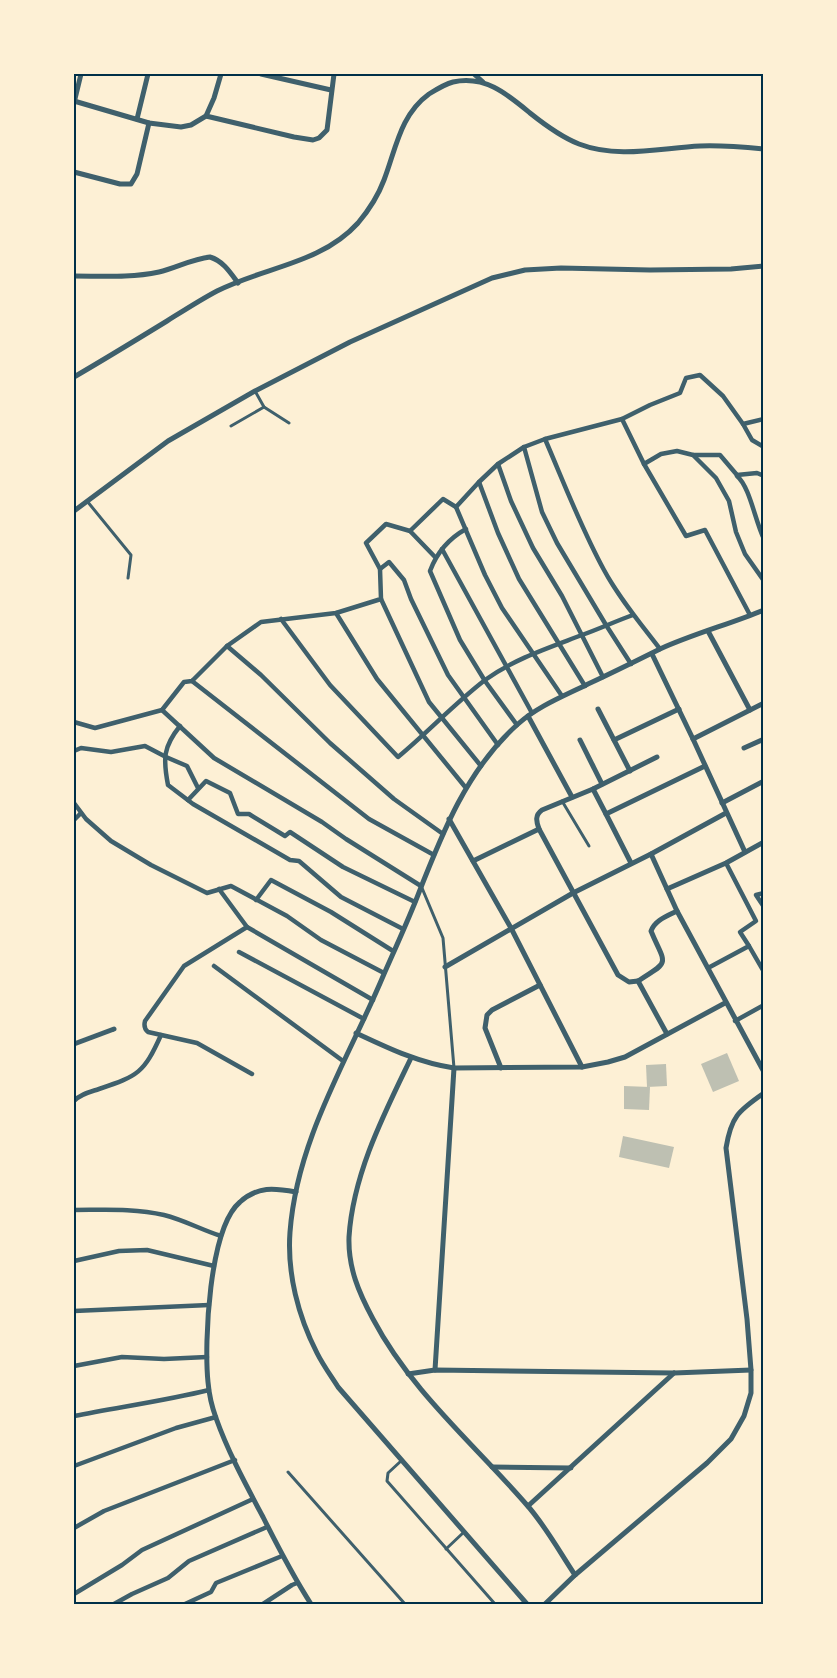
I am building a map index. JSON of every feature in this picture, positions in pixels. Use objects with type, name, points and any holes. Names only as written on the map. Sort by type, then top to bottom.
[{"type":"street","points":[[81,74],[74,103],[149,123],[181,127],[191,125],[206,116],[220,74],[213,74]]},
{"type":"street","points":[[137,119],[148,74]]},
{"type":"street","points":[[261,74],[331,90]]},
{"type":"street","points":[[206,116],[314,140],[324,135],[327,130],[334,74]]},
{"type":"street","points":[[474,74],[483,82]]},
{"type":"street","points":[[74,377],[212,294],[302,261],[323,251],[343,237],[358,223],[375,199],[411,112],[420,101],[452,82],[483,82],[496,87],[551,129],[580,144],[604,151],[636,152],[701,146],[764,149]]},
{"type":"street","points":[[74,172],[120,184],[131,184],[136,174],[149,123]]},
{"type":"street","points":[[74,276],[122,277],[146,274],[210,257],[223,264],[238,283]]},
{"type":"street","points":[[74,511],[168,441],[255,391],[350,342],[492,278],[525,270],[561,268],[662,270],[764,266]]},
{"type":"street","points":[[456,507],[498,464],[524,447],[545,439],[622,419],[680,393],[686,378],[700,375],[723,396],[752,440],[764,447]]},
{"type":"street","points":[[622,419],[644,464],[686,536],[705,530],[750,615]]},
{"type":"street","points":[[743,424],[764,419]]},
{"type":"street","points":[[545,439],[584,530],[605,572],[633,615],[660,649]]},
{"type":"street","points":[[524,447],[542,512],[557,543],[631,664]]},
{"type":"street","points":[[644,464],[661,454],[677,452],[693,455],[720,455],[744,481],[764,539]]},
{"type":"street","points":[[693,455],[716,478],[729,501],[736,532],[745,554],[764,581]]},
{"type":"street","points":[[498,464],[511,501],[533,548],[562,596],[603,677]]},
{"type":"street","points":[[737,476],[757,473],[764,476]]},
{"type":"street","points":[[479,482],[498,533],[519,579],[585,686]]},
{"type":"street","points":[[410,531],[443,499],[456,507],[502,608],[562,696]]},
{"type":"street","points":[[435,557],[410,531],[386,524],[366,543],[380,569],[381,599],[429,702],[481,766]]},
{"type":"street","points":[[466,529],[455,535],[435,557],[430,571],[460,640],[485,681],[517,725]]},
{"type":"street","points":[[442,549],[506,667],[572,797]]},
{"type":"street","points":[[380,569],[389,562],[404,580],[448,675],[498,745]]},
{"type":"street","points":[[74,722],[95,728],[162,710],[184,682],[192,681],[227,646],[261,622],[336,613],[381,599]]},
{"type":"street","points":[[525,1604],[338,1387],[317,1353],[301,1317],[293,1285],[290,1233],[296,1192],[304,1160],[343,1061],[373,1000],[449,819],[481,766],[517,725],[562,696],[660,649],[764,610]]},
{"type":"street","points":[[336,613],[377,679],[466,788]]},
{"type":"street","points":[[281,619],[330,685],[398,757],[441,717],[506,667],[633,615]]},
{"type":"street","points":[[708,631],[750,710]]},
{"type":"street","points":[[227,646],[386,792],[443,834]]},
{"type":"street","points":[[652,654],[746,852]]},
{"type":"street","points":[[192,681],[369,819],[434,855]]},
{"type":"street","points":[[693,739],[764,703]]},
{"type":"street","points":[[598,709],[630,771]]},
{"type":"street","points":[[614,740],[679,709]]},
{"type":"street","points":[[162,710],[214,758],[322,822],[346,840],[421,886]]},
{"type":"street","points":[[180,726],[169,740],[164,764],[168,785],[188,800],[290,860],[299,861],[341,897],[403,929]]},
{"type":"street","points":[[744,748],[764,739]]},
{"type":"street","points":[[580,740],[602,784]]},
{"type":"street","points":[[74,750],[81,748],[111,752],[145,746],[187,766],[198,788]]},
{"type":"street","points":[[657,757],[593,789],[539,812],[536,820],[618,975],[629,982],[638,981],[660,967],[662,955],[651,931],[658,921],[677,911]]},
{"type":"street","points":[[606,814],[705,766]]},
{"type":"street","points":[[188,800],[206,781],[230,793],[238,814],[249,814],[285,836],[290,832],[343,867],[415,902]]},
{"type":"street","points":[[722,803],[764,781]]},
{"type":"street","points":[[593,789],[631,863]]},
{"type":"street","points":[[74,803],[86,819],[111,841],[151,865],[207,893],[231,886],[287,916],[321,940],[384,973]]},
{"type":"street","points":[[74,819],[81,813]]},
{"type":"street","points":[[446,967],[573,893],[726,813]]},
{"type":"street","points":[[449,819],[511,928],[582,1067]]},
{"type":"street","points":[[473,861],[539,829]]},
{"type":"street","points":[[667,889],[726,863],[764,842]]},
{"type":"street","points":[[651,854],[677,911],[764,1072]]},
{"type":"street","points":[[726,863],[756,921]]},
{"type":"street","points":[[256,900],[270,880],[331,912],[393,951]]},
{"type":"street","points":[[219,890],[247,927],[373,1000]]},
{"type":"street","points":[[764,893],[756,895],[764,907]]},
{"type":"street","points":[[764,917],[740,932],[764,972]]},
{"type":"street","points":[[247,927],[184,966],[144,1024],[146,1030],[197,1043],[252,1074]]},
{"type":"street","points":[[708,968],[749,946]]},
{"type":"street","points":[[239,952],[364,1019]]},
{"type":"street","points":[[214,966],[343,1061]]},
{"type":"street","points":[[638,981],[667,1034]]},
{"type":"street","points":[[501,1068],[485,1028],[487,1015],[492,1010],[540,985]]},
{"type":"street","points":[[356,1034],[433,1065],[454,1068],[582,1067],[625,1057],[725,1003]]},
{"type":"street","points":[[735,1021],[764,1005]]},
{"type":"street","points":[[74,1044],[114,1029]]},
{"type":"street","points":[[74,1101],[77,1097],[123,1081],[143,1068],[151,1058],[161,1035]]},
{"type":"street","points":[[411,1058],[385,1113],[358,1186],[351,1212],[349,1240],[356,1285],[381,1333],[408,1374],[528,1506],[575,1575]]},
{"type":"street","points":[[435,1370],[454,1068]]},
{"type":"street","points":[[545,1605],[575,1575],[707,1463],[731,1439],[744,1416],[751,1393],[751,1370],[726,1148],[734,1117],[764,1093]]},
{"type":"street","points":[[296,1192],[267,1188],[240,1201],[233,1209],[221,1236],[214,1266],[209,1305],[207,1358],[209,1390],[216,1417],[267,1527],[311,1605]]},
{"type":"street","points":[[74,1210],[155,1213],[221,1236]]},
{"type":"street","points":[[74,1261],[119,1251],[147,1250],[214,1266]]},
{"type":"street","points":[[74,1311],[209,1305]]},
{"type":"street","points":[[74,1366],[122,1357],[207,1358]]},
{"type":"street","points":[[408,1374],[435,1370],[674,1372],[751,1370]]},
{"type":"street","points":[[528,1506],[674,1372]]},
{"type":"street","points":[[74,1416],[173,1399],[209,1390]]},
{"type":"street","points":[[74,1466],[176,1428],[216,1417]]},
{"type":"street","points":[[74,1528],[104,1511],[235,1460]]},
{"type":"street","points":[[492,1467],[571,1467]]},
{"type":"street","points":[[74,1594],[142,1550],[253,1499]]},
{"type":"street","points":[[114,1605],[168,1578],[189,1561],[267,1527]]},
{"type":"street","points":[[185,1605],[211,1592],[216,1582],[282,1556]]},
{"type":"street","points":[[263,1605],[297,1583]]},
{"type":"lane","points":[[255,391],[264,407],[289,423]]},
{"type":"lane","points":[[231,426],[264,407]]},
{"type":"lane","points":[[87,501],[131,555],[128,578]]},
{"type":"lane","points":[[562,801],[589,846]]},
{"type":"lane","points":[[421,886],[443,938],[454,1068]]},
{"type":"lane","points":[[401,1460],[388,1473],[387,1481],[495,1605]]},
{"type":"lane","points":[[288,1472],[405,1605]]},
{"type":"lane","points":[[446,1549],[464,1532]]},
{"type":"building","points":[[727,1053],[739,1081],[713,1092],[701,1064]]},
{"type":"building","points":[[666,1064],[667,1086],[647,1087],[646,1065]]},
{"type":"building","points":[[624,1086],[650,1087],[649,1110],[624,1109]]},
{"type":"building","points":[[623,1136],[674,1147],[669,1168],[619,1157]]}]
